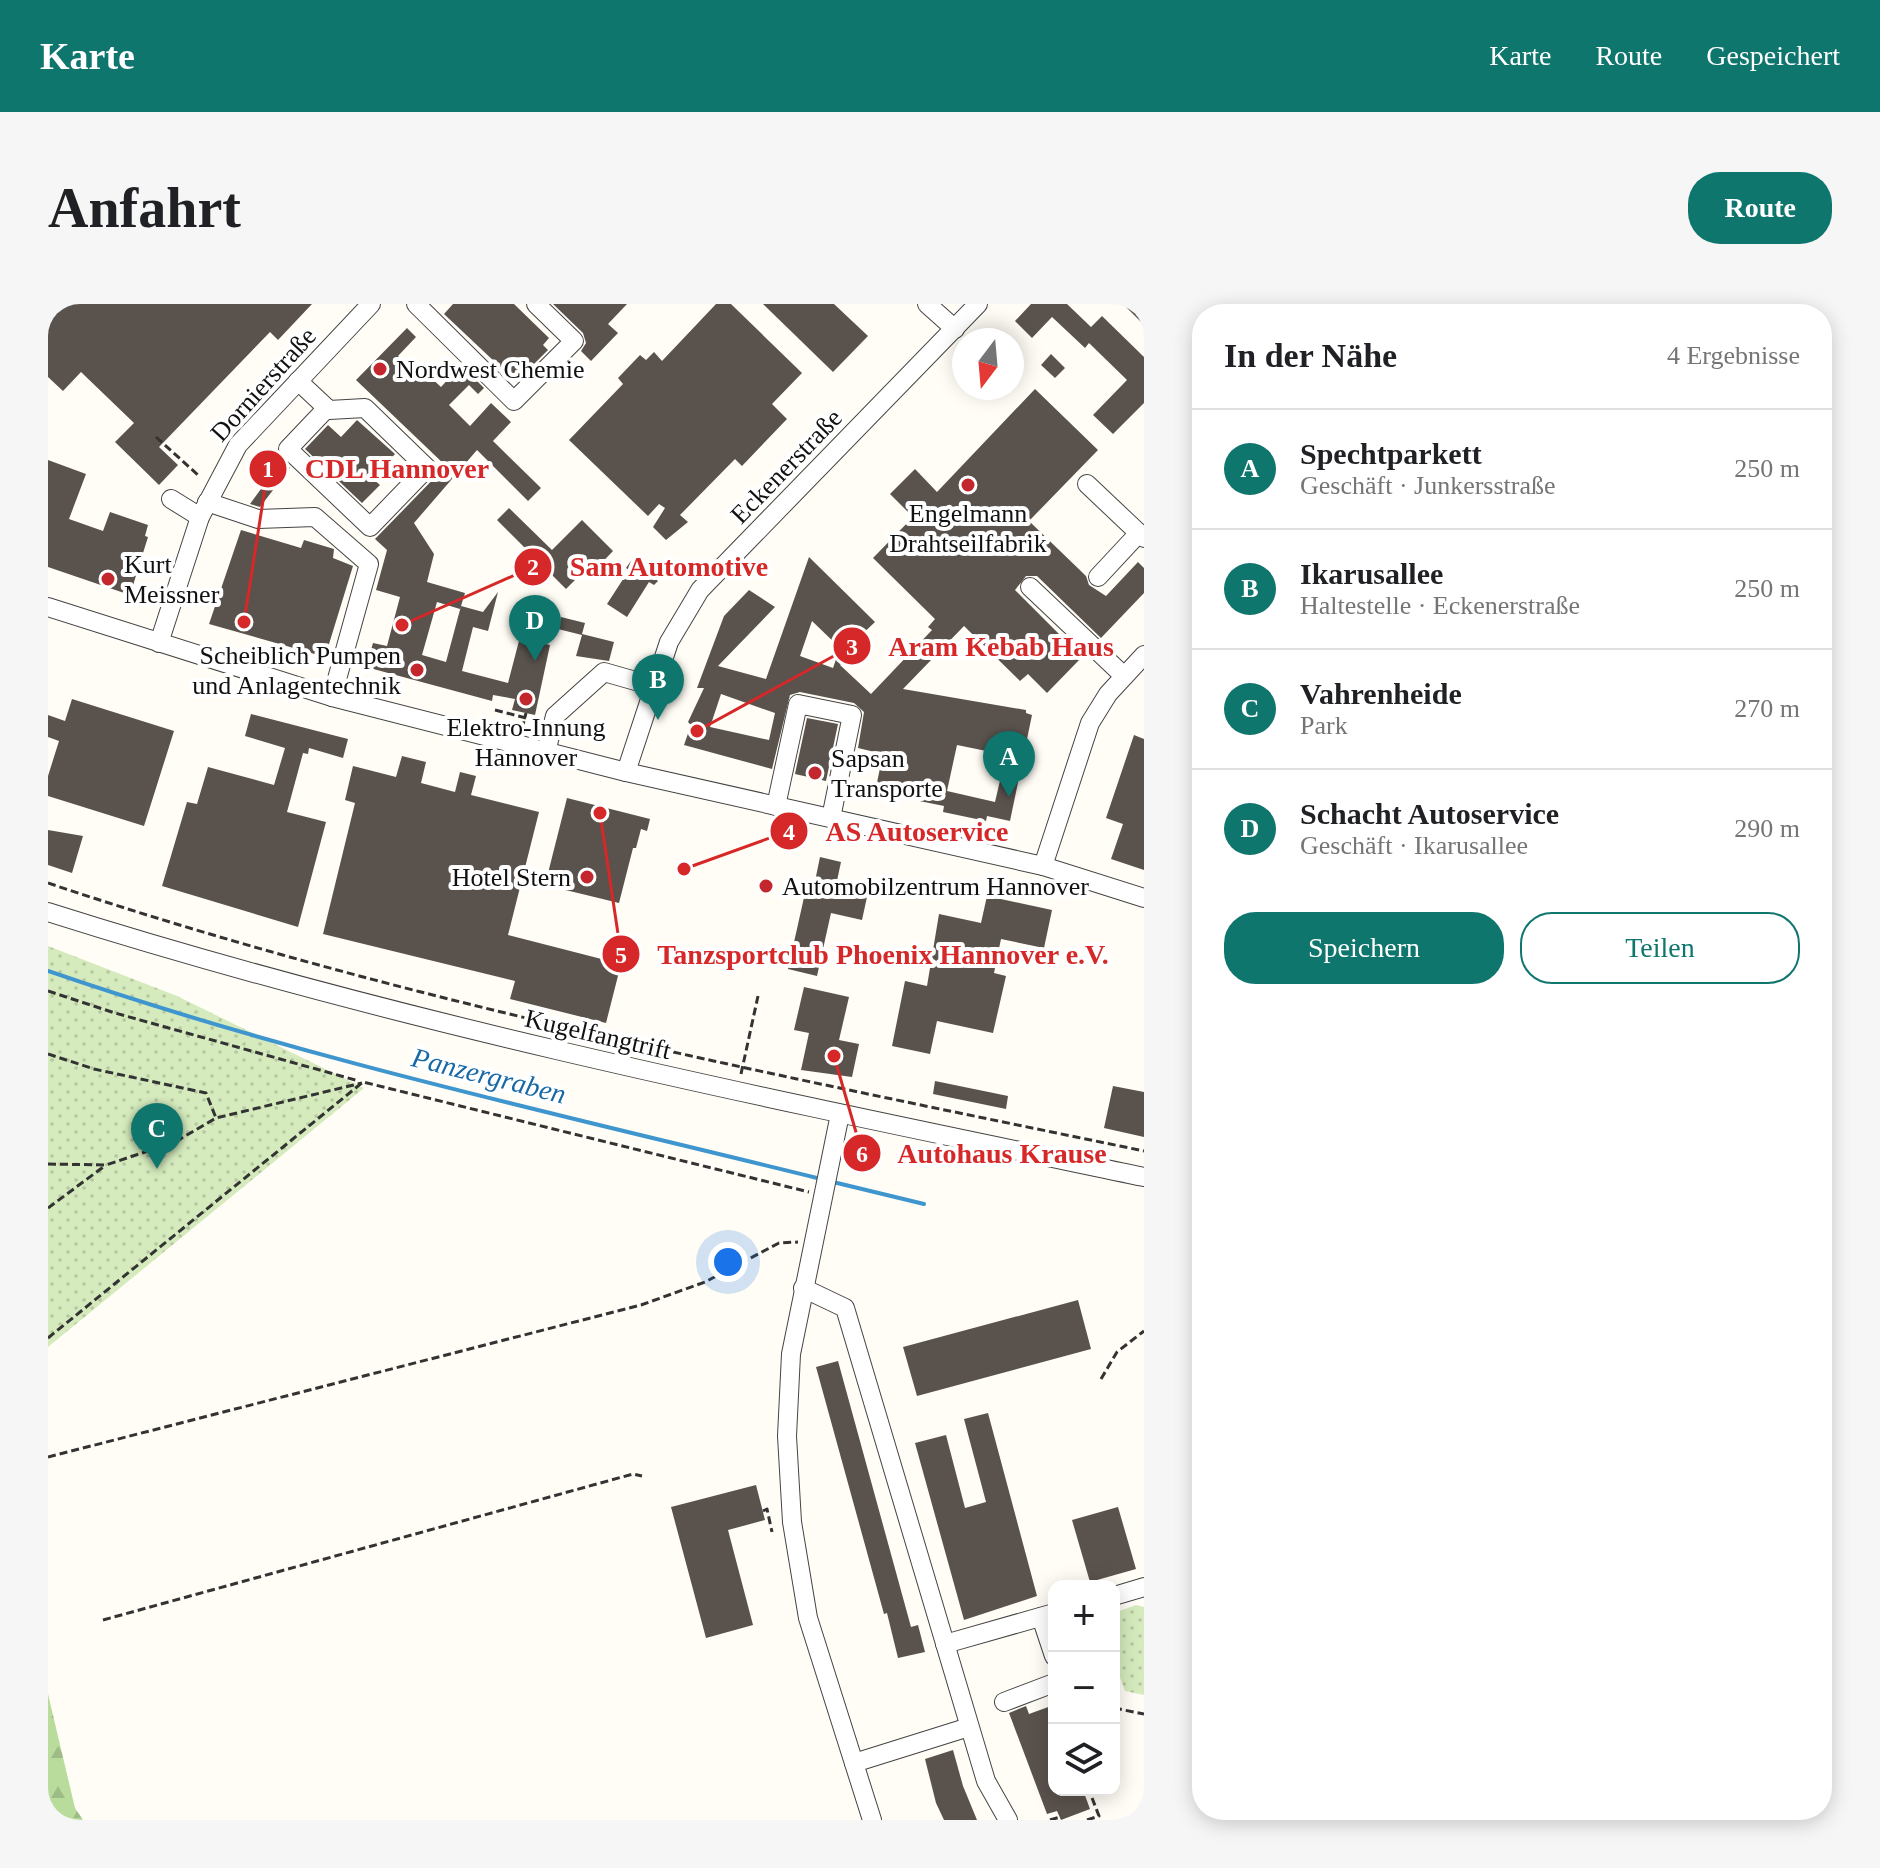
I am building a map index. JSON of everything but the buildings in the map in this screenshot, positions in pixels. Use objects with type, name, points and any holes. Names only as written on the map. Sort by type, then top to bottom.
[{"type":"street","name":"Dornierstraße","points":[[159,643],[203,510],[238,445],[371,304]]},
{"type":"street","points":[[416,304],[514,401],[574,341],[536,304]]},
{"type":"street","points":[[927,304],[954,328]]},
{"type":"street","name":"Eckenerstraße","points":[[956,328],[978,304]]},
{"type":"street","name":"Eckenerstraße","points":[[626,772],[653,686],[681,618],[700,590],[952,332]]},
{"type":"street","points":[[298,381],[327,408],[365,408],[427,468],[370,527],[288,449],[327,408]]},
{"type":"street","points":[[1087,484],[1142,536],[1098,577]]},
{"type":"street","points":[[171,499],[203,510],[258,519],[315,517],[369,564],[332,697]]},
{"type":"street","points":[[1030,587],[1124,676]]},
{"type":"street","points":[[48,607],[332,697],[626,772],[1043,866],[1144,898]]},
{"type":"street","points":[[1043,866],[1090,723],[1124,676],[1144,655]]},
{"type":"street","points":[[546,752],[555,716],[604,672],[653,686]]},
{"type":"street","points":[[776,806],[798,704],[852,715],[831,818]]},
{"type":"street","name":"Kugelfangtrift","points":[[48,912],[187,956],[434,1022],[840,1114],[1144,1177]]},
{"type":"street","points":[[840,1114],[791,1354],[787,1436],[792,1522],[808,1618],[872,1820]]},
{"type":"street","points":[[803,1288],[845,1308],[986,1781],[1008,1820]]},
{"type":"street","points":[[1120,1594],[1144,1587]]},
{"type":"street","points":[[945,1644],[1047,1615],[1053,1652]]},
{"type":"street","points":[[1004,1702],[1048,1685]]},
{"type":"street","points":[[854,1763],[969,1727]]},
{"type":"path","points":[[156,437],[198,475]]},
{"type":"path","points":[[495,710],[553,725]]},
{"type":"path","points":[[522,729],[526,716]]},
{"type":"path","points":[[48,883],[326,967],[742,1068],[1144,1151]]},
{"type":"path","points":[[48,991],[115,1013],[363,1082],[794,1191],[824,1192]]},
{"type":"path","points":[[740,1078],[758,996]]},
{"type":"path","points":[[48,1054],[94,1069],[206,1093],[216,1118]]},
{"type":"path","points":[[48,1208],[106,1165],[175,1142],[216,1118],[363,1082]]},
{"type":"path","points":[[48,1338],[363,1082]]},
{"type":"path","points":[[48,1164],[106,1165]]},
{"type":"path","points":[[48,1457],[641,1305],[705,1282],[779,1243],[814,1240]]},
{"type":"path","points":[[1101,1379],[1117,1352],[1144,1331]]},
{"type":"path","points":[[103,1620],[633,1474],[642,1476]]},
{"type":"path","points":[[763,1511],[767,1509],[772,1532]]},
{"type":"path","points":[[1120,1709],[1144,1714]]},
{"type":"path","points":[[1087,1820],[1099,1816],[1091,1796]]},
{"type":"path","points":[[1050,1820],[1060,1817]]},
{"type":"green space","points":[[48,946],[177,996],[364,1088],[48,1347]]},
{"type":"green space","points":[[1136,1605],[1144,1607],[1144,1695],[1125,1691],[1120,1677],[1120,1611]]},
{"type":"green space","points":[[48,1694],[75,1808],[83,1820],[48,1820]]},
{"type":"waterway","name":"Panzergraben","points":[[48,971],[335,1058],[821,1179]]},
{"type":"waterway","name":"Panzergraben","points":[[833,1182],[924,1204]]},
{"type":"place","name":"Nordwest Chemie","points":[[380,369]]},
{"type":"place","name":"Engelmann Drahtseilfabrik","points":[[968,485]]},
{"type":"place","name":"Kurt Meissner","points":[[108,579]]},
{"type":"place","name":"CDL Hannover","points":[[244,622]]},
{"type":"place","name":"Sam Automotive","points":[[402,625]]},
{"type":"place","name":"Schacht Autoservice","points":[[535,661]]},
{"type":"place","name":"Scheiblich Pumpen und Anlagentechnik","points":[[417,670]]},
{"type":"place","name":"Elektro-Innung Hannover","points":[[526,699]]},
{"type":"place","name":"Ikarusallee","points":[[658,720]]},
{"type":"place","name":"Aram Kebab Haus","points":[[697,731]]},
{"type":"place","name":"Sapsan Transporte","points":[[815,773]]},
{"type":"place","name":"Spechtparkett","points":[[1009,797]]},
{"type":"place","name":"Tanzsportclub Phoenix Hannover e.V.","points":[[600,813]]},
{"type":"place","name":"AS Autoservice","points":[[684,869]]},
{"type":"place","name":"Hotel Stern","points":[[587,877]]},
{"type":"place","name":"Automobilzentrum Hannover","points":[[766,886]]},
{"type":"place","name":"Autohaus Krause","points":[[834,1056]]},
{"type":"place","name":"Vahrenheide","points":[[157,1169]]}]
